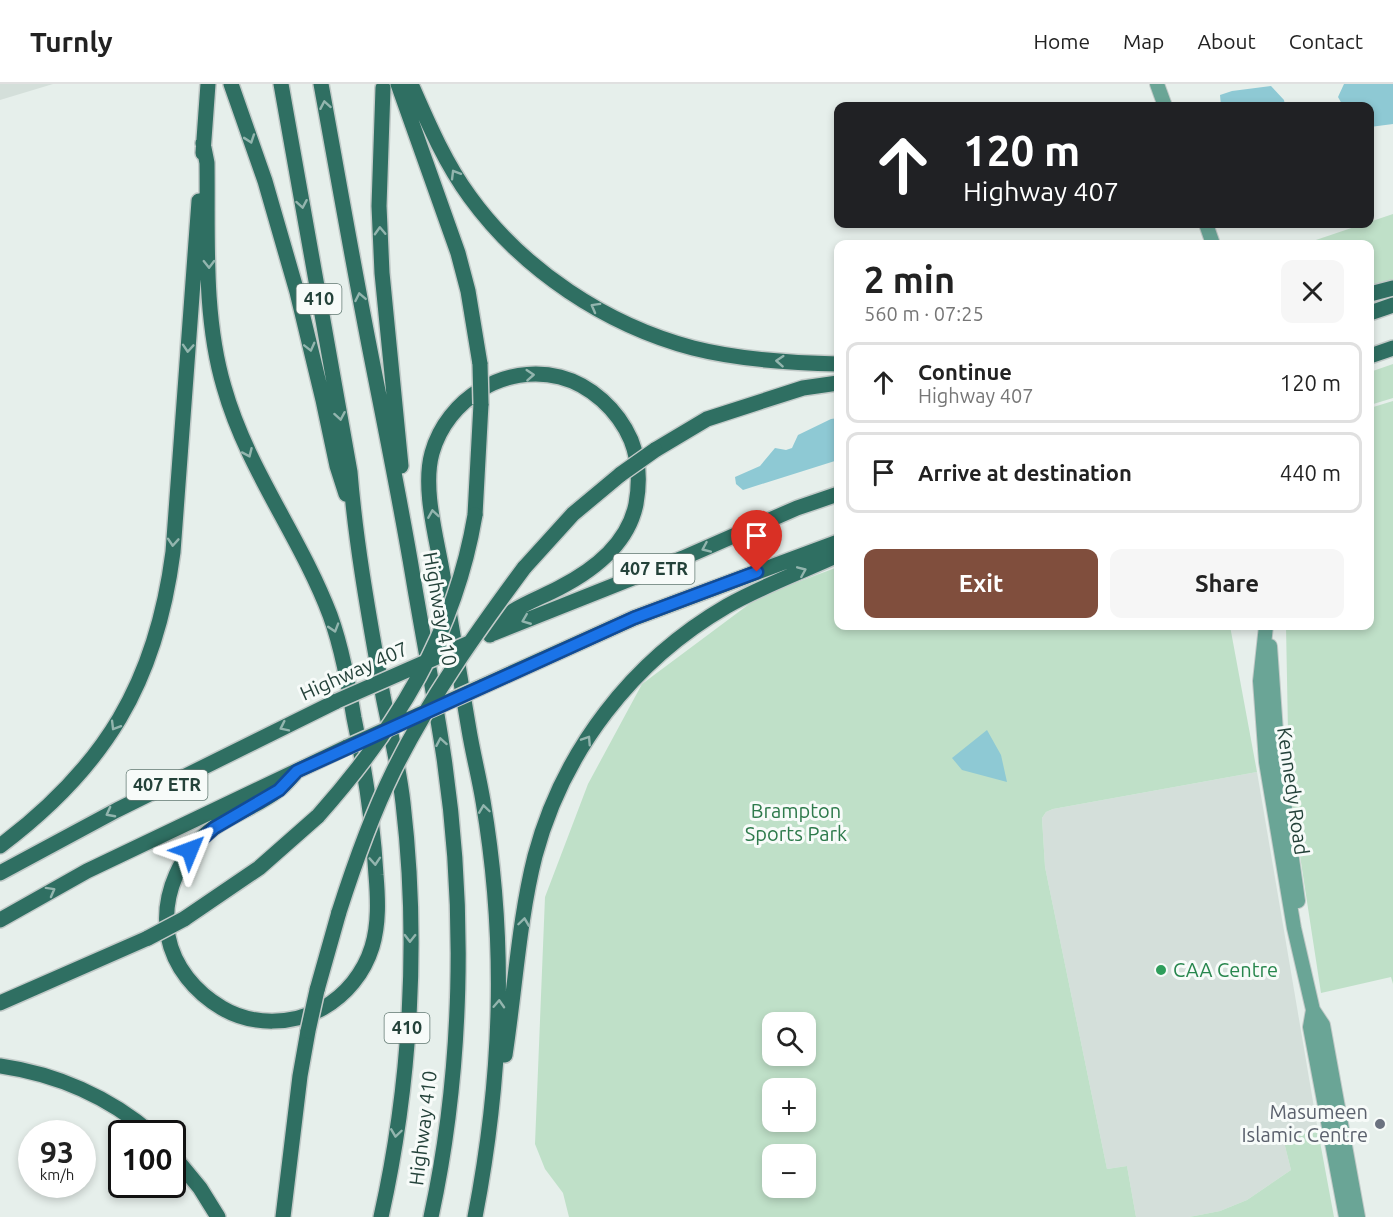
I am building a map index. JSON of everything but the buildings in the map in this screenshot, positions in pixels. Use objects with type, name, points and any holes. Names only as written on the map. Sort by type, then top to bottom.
[{"type":"highway","points":[[0,846],[51,805],[76,780],[93,758],[130,701],[144,670],[164,609],[173,552],[208,84]]},
{"type":"highway","points":[[231,84],[265,181],[297,292],[337,466],[354,515]]},
{"type":"highway","name":"Highway 410","points":[[281,84],[350,472],[354,515],[371,627],[403,801],[409,872],[408,1013],[400,1105],[389,1181],[381,1217]]},
{"type":"highway","name":"Highway 410","points":[[321,84],[354,268],[400,499],[444,759],[453,837],[456,1002],[451,1092],[431,1217]]},
{"type":"highway","points":[[0,1003],[148,938],[184,918],[259,868],[318,816],[372,752],[414,688],[433,650],[450,608],[468,548],[475,515],[481,404],[480,364],[468,291],[458,253],[398,84]]},
{"type":"highway","points":[[411,84],[443,153],[470,197],[518,250],[574,295],[638,329],[694,348],[765,360],[834,364]]},
{"type":"highway","points":[[382,88],[379,206],[382,273],[402,462],[400,499]]},
{"type":"highway","points":[[203,143],[207,164],[213,334],[223,384],[235,422],[253,464],[312,575],[330,617],[345,669],[369,795],[378,900],[372,946],[359,974],[339,997],[309,1014],[291,1019],[254,1020],[235,1015],[218,1006],[205,997],[187,977],[171,947],[166,921],[168,898],[181,864],[199,842],[214,828],[279,790],[297,771]]},
{"type":"highway","points":[[1374,293],[1393,288]]},
{"type":"highway","points":[[1374,312],[1393,305]]},
{"type":"highway","points":[[1374,355],[1393,348]]},
{"type":"highway","points":[[475,1217],[496,1070],[500,991],[498,930],[493,870],[483,800],[430,498],[430,469],[432,455],[443,428],[460,405],[484,387],[524,375],[562,377],[588,389],[605,402],[626,429],[638,460],[639,482],[633,515],[619,541],[596,564],[561,587],[511,612],[490,635]]},
{"type":"highway","points":[[283,1217],[300,1076],[308,1031],[339,912],[370,823],[392,773],[420,721],[464,652],[524,568],[573,514],[621,474],[655,450],[707,420],[803,388],[834,384]]},
{"type":"highway","name":"Highway 407","points":[[0,873],[117,810],[337,701],[469,643],[683,558],[797,508],[834,495]]},
{"type":"highway","name":"407 ETR","points":[[0,920],[87,871],[347,747],[634,618],[834,543]]},
{"type":"highway","points":[[481,1187],[488,1167],[528,891],[543,831],[553,802],[570,767],[586,740],[621,693],[669,645],[753,592],[834,557]]},
{"type":"highway","points":[[0,1066],[30,1071],[77,1087],[114,1106],[133,1120]]},
{"type":"highway","points":[[186,1171],[218,1217]]},
{"type":"main road","points":[[1157,84],[1164,102]]},
{"type":"main road","name":"Kennedy Road","points":[[1267,630],[1260,681],[1266,762],[1294,928],[1312,1010],[1310,1027],[1346,1217]]},
{"type":"main road","name":"Kennedy Road","points":[[1312,1010],[1323,1025],[1358,1217]]},
{"type":"shaded area","points":[[0,84],[53,84],[0,100]]},
{"type":"shaded area","points":[[1257,772],[1318,1131],[1283,1138],[1291,1170],[1247,1200],[1220,1211],[1189,1217],[1136,1217],[1127,1166],[1107,1169],[1045,867],[1042,818],[1046,812],[1053,809]]},
{"type":"green space","points":[[1393,214],[1393,280],[1374,285],[1374,240],[1316,240],[1351,228],[1374,228],[1374,220]]},
{"type":"green space","points":[[1393,364],[1393,398],[1374,404],[1374,371]]},
{"type":"green space","points":[[1393,401],[1393,984],[1391,977],[1321,993],[1289,784],[1286,630],[1374,630],[1374,407]]},
{"type":"green space","name":"Brampton Sports Park","points":[[834,568],[834,630],[1231,630],[1257,772],[1053,809],[1046,812],[1042,818],[1045,867],[1107,1169],[1127,1166],[1136,1217],[569,1217],[563,1193],[545,1169],[535,1144],[545,897],[588,784],[642,684],[760,596]]},
{"type":"green space","points":[[1318,1131],[1334,1217],[1189,1217],[1220,1211],[1247,1200],[1291,1170],[1283,1138]]},
{"type":"water","points":[[1344,84],[1393,84],[1393,124],[1374,126],[1374,102],[1341,102],[1338,97]]},
{"type":"water","points":[[1271,86],[1284,102],[1221,102],[1220,95],[1232,91]]},
{"type":"water","points":[[834,419],[834,461],[743,490],[736,484],[735,477],[760,466],[775,448],[786,450],[792,448],[798,435]]},
{"type":"water","points":[[987,730],[1001,755],[1007,782],[962,770],[952,758]]},
{"type":"place","name":"CAA Centre","points":[[1161,970]]},
{"type":"place","name":"Masumeen Islamic Centre","points":[[1380,1124]]},
{"type":"route","points":[[190,850],[214,828],[279,790],[297,771],[634,618],[757,572]]}]
